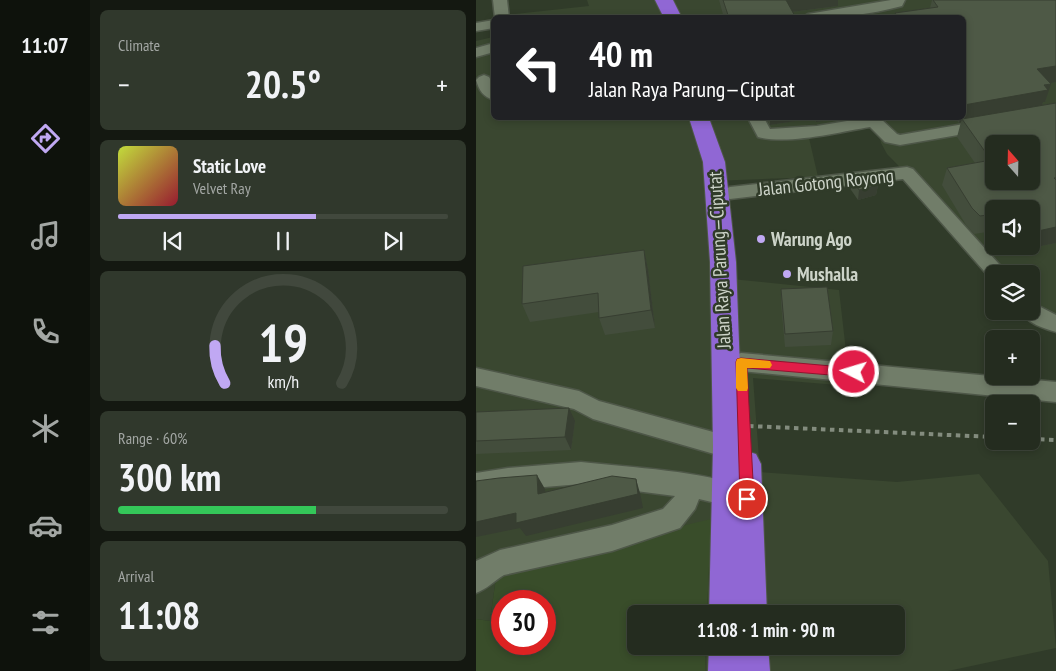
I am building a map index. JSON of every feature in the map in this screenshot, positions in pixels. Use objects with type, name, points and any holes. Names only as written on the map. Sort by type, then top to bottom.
[{"type":"highway","points":[[650,0],[657,15]]},
{"type":"highway","points":[[664,0],[672,15]]},
{"type":"highway","name":"Jalan Raya Parung—Ciputat","points":[[701,120],[714,162],[736,436],[738,496],[748,605]]},
{"type":"highway","name":"Jalan Raya Parung—Ciputat","points":[[716,120],[727,161],[738,261],[741,362],[736,436]]},
{"type":"highway","name":"Jalan Raya Parung—Ciputat","points":[[727,605],[726,515],[738,496]]},
{"type":"highway","points":[[727,655],[727,671]]},
{"type":"highway","points":[[750,655],[751,671]]},
{"type":"street","points":[[500,0],[502,15]]},
{"type":"street","points":[[828,15],[883,7],[897,3],[898,0]]},
{"type":"street","points":[[476,27],[491,24]]},
{"type":"street","points":[[476,53],[491,48]]},
{"type":"street","points":[[484,80],[486,88],[491,92]]},
{"type":"street","points":[[757,120],[764,133],[768,134],[817,131],[874,121],[891,138],[900,140],[998,123]]},
{"type":"street","name":"Jalan Gotong Royong","points":[[730,193],[907,173],[990,265]]},
{"type":"street","points":[[1040,317],[1056,324]]},
{"type":"street","points":[[741,362],[1056,392]]},
{"type":"street","points":[[476,377],[580,401],[593,409],[736,436]]},
{"type":"street","points":[[476,484],[508,479],[581,473],[690,486],[738,496]]},
{"type":"street","points":[[476,580],[483,572],[500,563],[612,538],[671,519],[686,501],[690,486]]},
{"type":"path","points":[[736,436],[985,437]]},
{"type":"path","points":[[1040,439],[1056,440]]},
{"type":"shaded area","points":[[587,0],[1056,0],[1056,325],[1040,309],[1040,265],[996,265],[986,255],[1040,255],[1040,200],[985,200],[985,254],[887,154],[881,143],[876,120],[966,120],[966,15],[506,15],[589,6]]},
{"type":"shaded area","points":[[491,37],[491,120],[860,120],[835,124],[806,125],[818,177],[712,181],[712,277],[839,290],[850,386],[753,378],[760,472],[897,482],[979,474],[1048,561],[1056,648],[948,671],[705,671],[706,655],[905,655],[905,605],[707,605],[711,520],[497,570],[494,590],[491,590],[490,621],[476,619],[476,41]]},
{"type":"shaded area","points":[[711,519],[707,605],[627,605],[627,655],[706,655],[705,671],[476,671],[476,619],[490,621],[491,614],[491,655],[556,655],[556,590],[494,590],[497,570]]},
{"type":"building","points":[[723,0],[786,0],[794,15],[728,15]]},
{"type":"building","points":[[933,0],[1056,0],[1056,66],[1037,69],[1051,84],[1044,85],[1048,90],[966,105],[966,15],[896,15],[895,13],[938,7]]},
{"type":"building","points":[[1056,103],[1056,178],[1054,178],[1056,180],[1056,227],[1040,231],[1040,200],[985,200],[985,215],[980,216],[972,208],[947,168],[985,161],[985,190],[1040,190],[1040,135],[985,135],[985,152],[963,120]]},
{"type":"building","points":[[871,175],[878,185],[859,190],[851,177]]},
{"type":"building","points":[[644,250],[651,310],[599,318],[598,293],[522,304],[523,266]]},
{"type":"building","points":[[827,287],[833,331],[785,334],[781,289]]},
{"type":"building","points":[[569,408],[565,437],[476,441],[476,412]]},
{"type":"building","points":[[537,475],[538,494],[612,476],[636,479],[638,494],[516,523],[516,513],[476,522],[476,481]]},
{"type":"slow traffic","points":[[742,388],[741,362],[766,365]]},
{"type":"place","name":"Warung Ago","points":[[761,239]]},
{"type":"place","name":"Mushalla","points":[[787,274]]},
{"type":"route","points":[[747,499],[741,362],[854,372]]}]
